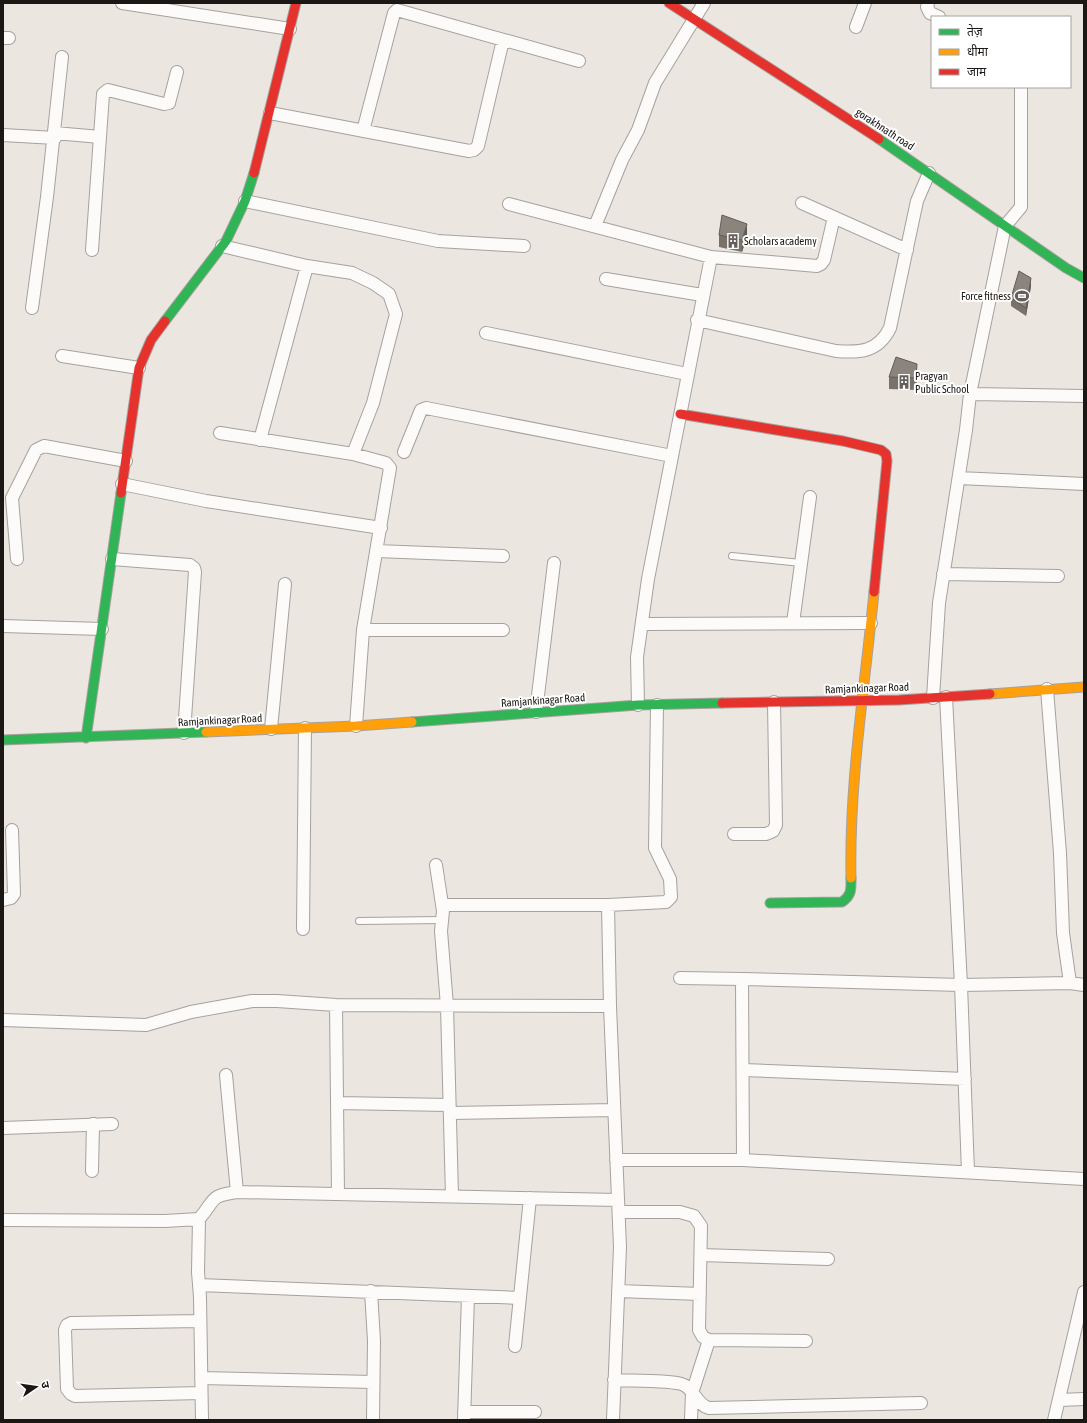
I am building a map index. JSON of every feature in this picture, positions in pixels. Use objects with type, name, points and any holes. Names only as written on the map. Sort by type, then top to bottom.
[{"type":"street","points":[[122,3],[290,29]]},
{"type":"street","points":[[86,738],[139,368],[151,340],[222,246],[245,201],[259,156],[296,3]]},
{"type":"street","name":"gorakhnath road","points":[[669,3],[929,173],[1066,268],[1084,278]]},
{"type":"street","points":[[595,226],[622,160],[638,130],[655,83],[704,3]]},
{"type":"street","points":[[856,27],[865,3]]},
{"type":"street","points":[[928,3],[927,7],[930,13],[937,16]]},
{"type":"street","points":[[363,131],[394,13],[397,10],[578,61]]},
{"type":"street","points":[[270,113],[469,151],[474,150],[478,146],[503,40]]},
{"type":"street","points":[[32,308],[55,135],[62,57]]},
{"type":"street","points":[[92,250],[100,137],[105,92],[108,90],[164,104],[169,103],[177,72]]},
{"type":"street","points":[[933,698],[939,603],[959,478],[970,394],[1005,226],[1021,207],[1021,88]]},
{"type":"street","points":[[3,135],[100,137]]},
{"type":"street","points":[[697,320],[836,351],[852,352],[873,348],[883,340],[890,328],[917,201],[929,173]]},
{"type":"street","points":[[245,201],[438,241],[524,246]]},
{"type":"street","points":[[802,203],[907,250]]},
{"type":"street","points":[[509,204],[711,257],[817,266],[824,260],[834,217]]},
{"type":"street","points":[[222,246],[307,266],[352,273],[373,283],[389,294],[396,314],[373,403],[353,454]]},
{"type":"street","points":[[638,705],[637,657],[648,580],[697,320],[711,257]]},
{"type":"street","points":[[260,440],[307,266]]},
{"type":"street","points":[[606,279],[702,295]]},
{"type":"street","points":[[486,333],[687,374]]},
{"type":"street","points":[[62,356],[139,368]]},
{"type":"street","points":[[970,394],[1084,396]]},
{"type":"street","points":[[404,452],[421,410],[426,408],[672,456]]},
{"type":"street","points":[[680,414],[843,440],[881,450],[886,454],[886,469],[872,623],[863,701],[858,724],[850,838],[851,892],[848,898],[842,902],[770,903]]},
{"type":"street","points":[[220,433],[353,454],[386,463],[390,468],[364,630],[356,726]]},
{"type":"street","points":[[17,559],[12,498],[36,450],[39,447],[44,446],[126,461]]},
{"type":"street","points":[[959,478],[1084,484]]},
{"type":"street","points":[[122,484],[206,501],[381,528]]},
{"type":"street","points":[[793,623],[810,497]]},
{"type":"street","points":[[377,551],[504,556]]},
{"type":"street","points":[[112,559],[190,566],[194,568],[195,572],[184,733]]},
{"type":"street","points":[[536,712],[554,563]]},
{"type":"street","points":[[943,574],[1058,576]]},
{"type":"street","points":[[271,730],[285,584]]},
{"type":"street","points":[[642,624],[872,623]]},
{"type":"street","points":[[3,626],[102,629]]},
{"type":"street","points":[[364,630],[503,630]]},
{"type":"street","name":"Ramjankinagar Road","points":[[3,740],[86,738],[356,726],[638,705],[863,701],[933,698],[1084,687]]},
{"type":"street","points":[[1047,689],[1060,853],[1063,934],[1070,983]]},
{"type":"street","points":[[946,696],[961,985],[968,1172]]},
{"type":"street","points":[[734,834],[766,834],[773,831],[776,825],[774,702]]},
{"type":"street","points":[[442,905],[608,905],[666,902],[671,897],[670,880],[655,848],[657,705]]},
{"type":"street","points":[[303,929],[305,728]]},
{"type":"street","points":[[3,900],[11,898],[14,894],[12,830]]},
{"type":"street","points":[[436,865],[442,905],[441,931],[447,1006],[452,1196]]},
{"type":"street","points":[[608,905],[610,1006],[620,1246],[613,1420]]},
{"type":"street","points":[[680,978],[961,985],[1070,983],[1084,985]]},
{"type":"street","points":[[742,979],[743,1160]]},
{"type":"street","points":[[3,1020],[146,1025],[191,1012],[252,1001],[277,1000],[336,1005],[610,1006]]},
{"type":"street","points":[[336,1005],[338,1194]]},
{"type":"street","points":[[742,1070],[965,1079]]},
{"type":"street","points":[[226,1075],[237,1192]]},
{"type":"street","points":[[337,1103],[450,1109],[614,1110]]},
{"type":"street","points":[[92,1171],[93,1124]]},
{"type":"street","points":[[3,1128],[112,1124]]},
{"type":"street","points":[[616,1160],[743,1160],[1084,1179]]},
{"type":"street","points":[[202,1420],[199,1219],[212,1200],[222,1194],[237,1192],[618,1200]]},
{"type":"street","points":[[515,1346],[530,1198]]},
{"type":"street","points":[[619,1212],[680,1212],[694,1216],[701,1226],[699,1330],[703,1337],[709,1340],[806,1341]]},
{"type":"street","points":[[3,1220],[165,1221],[199,1219]]},
{"type":"street","points":[[701,1255],[828,1259]]},
{"type":"street","points":[[199,1285],[520,1298]]},
{"type":"street","points":[[371,1291],[374,1341],[373,1420]]},
{"type":"street","points":[[618,1291],[700,1294]]},
{"type":"street","points":[[1054,1420],[1084,1292]]},
{"type":"street","points":[[468,1296],[464,1416],[535,1412]]},
{"type":"street","points":[[200,1321],[71,1323],[67,1325],[65,1330],[67,1389],[75,1396],[201,1393]]},
{"type":"street","points":[[691,1420],[693,1390],[709,1340]]},
{"type":"street","points":[[201,1378],[373,1382]]},
{"type":"street","points":[[614,1380],[679,1384],[693,1390],[704,1406],[709,1408],[921,1403]]},
{"type":"street","points":[[1059,1400],[1084,1399]]},
{"type":"lane","points":[[732,556],[801,563]]},
{"type":"lane","points":[[359,921],[442,920]]},
{"type":"building","points":[[722,215],[747,224],[742,240],[719,235]]},
{"type":"building","name":"Force fitness","points":[[1019,271],[1031,278],[1026,308],[1011,298]]},
{"type":"building","points":[[896,357],[917,364],[916,378],[889,377]]},
{"type":"traffic: fast","points":[[879,139],[1066,268],[1084,278]]},
{"type":"traffic: fast","points":[[165,321],[226,241],[245,201],[254,173]]},
{"type":"traffic: fast","points":[[86,738],[121,493]]},
{"type":"traffic: fast","points":[[412,722],[638,705],[722,703]]},
{"type":"traffic: fast","points":[[3,740],[206,732]]},
{"type":"traffic: fast","points":[[770,903],[842,902],[848,897],[851,889],[851,878]]},
{"type":"traffic: slow","points":[[851,878],[852,806],[858,735],[874,592]]},
{"type":"traffic: slow","points":[[990,694],[1084,687]]},
{"type":"traffic: slow","points":[[206,732],[356,726],[412,722]]},
{"type":"traffic: jam","points":[[254,173],[296,3]]},
{"type":"traffic: jam","points":[[669,3],[879,139]]},
{"type":"traffic: jam","points":[[121,493],[139,368],[151,340],[165,321]]},
{"type":"traffic: jam","points":[[680,414],[843,441],[881,450],[886,454],[887,461],[874,592]]},
{"type":"traffic: jam","points":[[722,703],[899,700],[990,694]]},
{"type":"place","name":"Scholars academy","points":[[733,241]]},
{"type":"place","name":"Force fitness","points":[[1022,296]]},
{"type":"place","name":"Pragyan Public School","points":[[904,382]]}]
